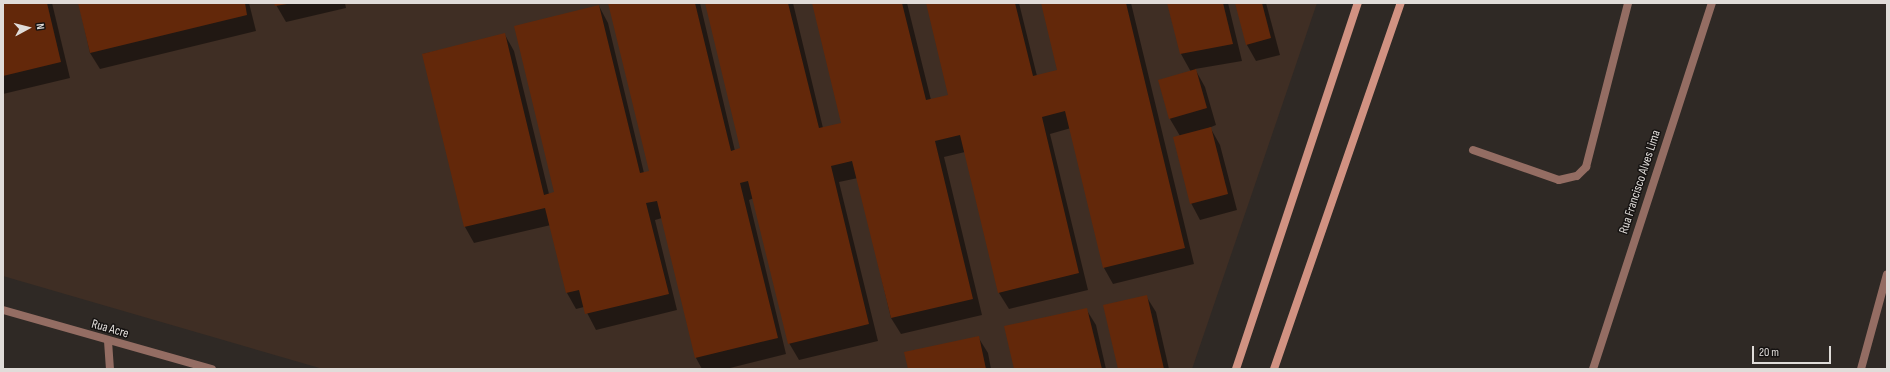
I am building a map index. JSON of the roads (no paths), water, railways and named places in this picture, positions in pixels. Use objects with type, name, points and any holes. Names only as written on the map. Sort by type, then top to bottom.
[{"type":"main road","points":[[1236,369],[1358,3]]},
{"type":"main road","points":[[1274,369],[1401,3]]},
{"type":"street","points":[[1473,150],[1559,180],[1577,176],[1586,167],[1628,3]]},
{"type":"street","name":"Rua Francisco Alves Lima","points":[[1593,369],[1712,3]]},
{"type":"street","points":[[1861,369],[1887,274]]},
{"type":"street","name":"Rua Acre","points":[[3,310],[108,341],[212,369]]},
{"type":"street","points":[[108,341],[110,369]]}]
